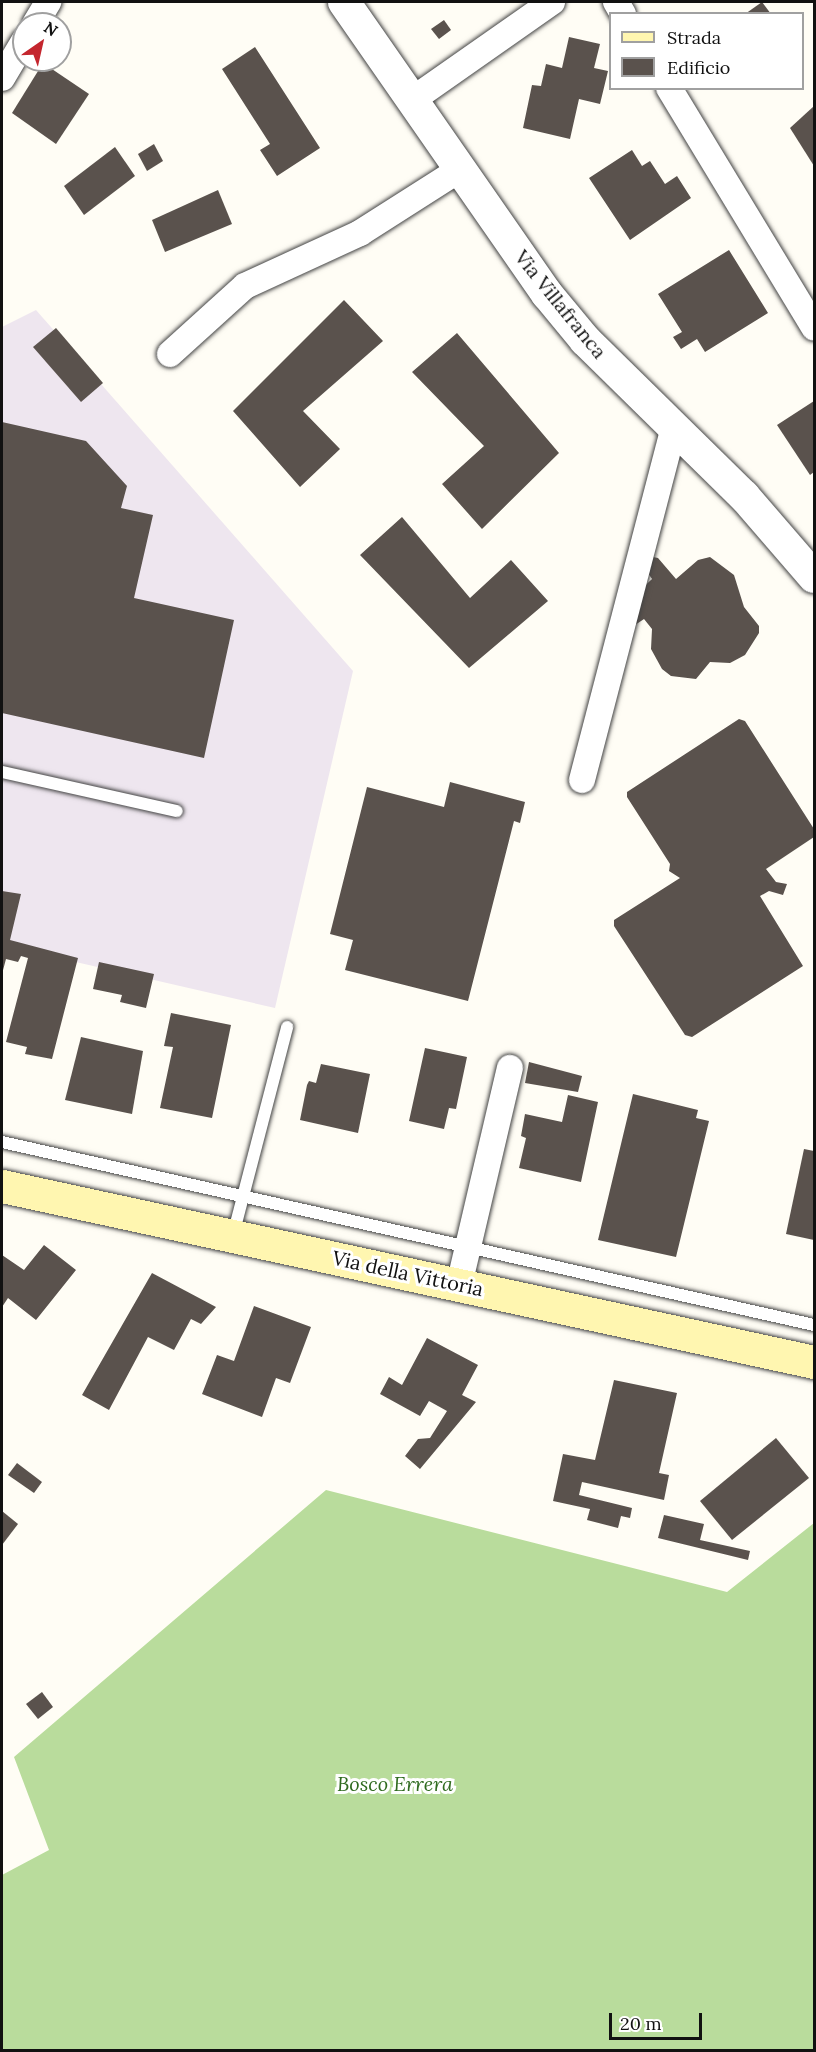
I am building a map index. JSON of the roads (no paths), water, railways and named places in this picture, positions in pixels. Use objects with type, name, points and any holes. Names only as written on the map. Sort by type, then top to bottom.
[{"type":"main road","name":"Via della Vittoria","points":[[3,1188],[233,1235],[814,1362]]},
{"type":"street","name":"Via Villafranca","points":[[344,2],[459,170],[548,294],[585,340],[744,496],[814,577]]},
{"type":"street","points":[[412,100],[552,2]]},
{"type":"street","points":[[2,78],[12,61]]},
{"type":"street","points":[[670,90],[814,327]]},
{"type":"street","points":[[170,354],[244,286],[360,233],[459,170]]},
{"type":"street","points":[[582,780],[675,428]]},
{"type":"street","points":[[459,1285],[510,1068]]},
{"type":"lane","points":[[2,772],[177,811]]},
{"type":"lane","points":[[233,1235],[287,1027]]},
{"type":"lane","points":[[2,1142],[814,1325]]},
{"type":"park label","name":"Bosco Errera","points":[[395,1783]]}]
